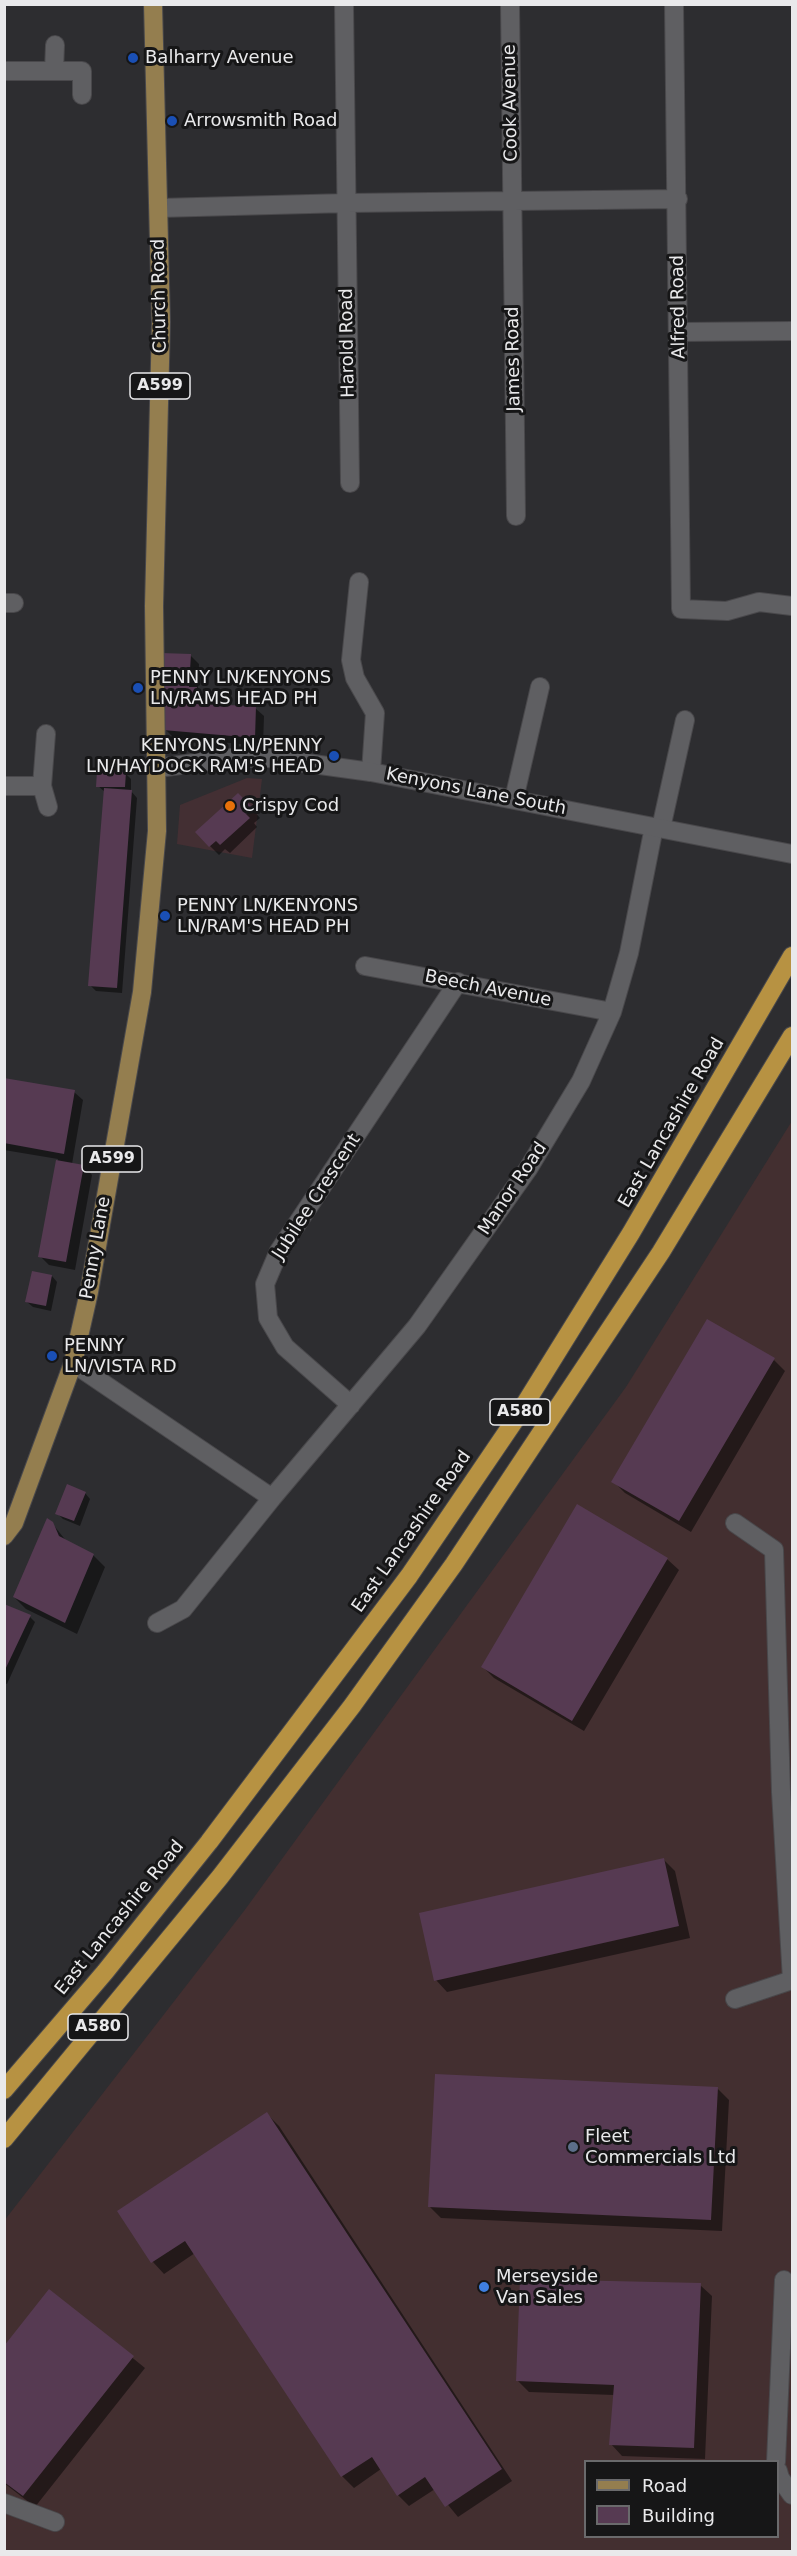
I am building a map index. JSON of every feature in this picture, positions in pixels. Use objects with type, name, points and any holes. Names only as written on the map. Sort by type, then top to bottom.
[{"type":"highway","name":"East Lancashire Road","points":[[4,2090],[209,1842],[409,1576],[515,1420],[631,1233],[792,956]]},
{"type":"highway","name":"A580","points":[[4,2139],[220,1877],[352,1706],[454,1564],[661,1251],[792,1036]]},
{"type":"main road","name":"Church Road","points":[[153,4],[161,344],[154,606],[158,768]]},
{"type":"main road","name":"Penny Lane","points":[[4,1536],[14,1523],[73,1363],[88,1292],[142,992],[157,831],[158,768]]},
{"type":"street","name":"Harold Road","points":[[344,4],[350,483]]},
{"type":"street","name":"Cook Avenue","points":[[510,4],[512,202]]},
{"type":"street","name":"Alfred Road","points":[[674,4],[680,332],[681,609],[727,610],[759,602],[792,606]]},
{"type":"street","points":[[54,71],[55,45]]},
{"type":"street","points":[[4,70],[82,71],[82,95]]},
{"type":"street","points":[[159,208],[678,199]]},
{"type":"street","name":"James Road","points":[[512,202],[516,516]]},
{"type":"street","points":[[680,332],[792,331]]},
{"type":"street","points":[[357,582],[351,660],[355,678],[375,713],[371,772]]},
{"type":"street","points":[[514,799],[540,687]]},
{"type":"street","name":"Manor Road","points":[[157,1623],[183,1609],[423,1317],[528,1169],[581,1081],[612,1012],[629,953],[657,828],[685,720]]},
{"type":"street","points":[[45,734],[42,786],[48,807]]},
{"type":"street","name":"Kenyons Lane South","points":[[158,768],[250,757],[371,772],[792,854]]},
{"type":"street","points":[[4,786],[42,786]]},
{"type":"street","name":"Beech Avenue","points":[[365,966],[612,1012]]},
{"type":"street","name":"Jubilee Crescent","points":[[351,1405],[285,1347],[267,1318],[265,1284],[279,1251],[458,982]]},
{"type":"street","points":[[73,1363],[272,1498]]},
{"type":"street","points":[[735,1523],[774,1550],[781,1792],[792,1980],[735,1999]]},
{"type":"street","points":[[776,2460],[784,2280]]},
{"type":"street","points":[[779,2474],[792,2495]]},
{"type":"street","points":[[4,2503],[55,2522]]},
{"type":"shaded area","points":[[247,778],[262,779],[252,858],[177,844],[180,805]]},
{"type":"shaded area","points":[[792,1121],[792,2551],[5,2551],[4,2221],[244,1911],[626,1387]]},
{"type":"building","points":[[161,653],[191,654],[189,687],[197,687],[196,704],[256,706],[255,738],[163,730]]},
{"type":"building","points":[[97,771],[126,772],[125,787],[96,787]]},
{"type":"building","points":[[104,788],[132,790],[117,988],[88,986]]},
{"type":"building","points":[[238,793],[253,808],[246,814],[250,818],[220,845],[216,841],[209,847],[195,832]]},
{"type":"building","points":[[4,1078],[75,1090],[64,1154],[4,1143]]},
{"type":"building","points":[[56,1160],[84,1165],[66,1262],[38,1257]]},
{"type":"building","points":[[32,1271],[52,1275],[46,1306],[25,1302]]},
{"type":"building","points":[[707,1319],[775,1358],[679,1521],[611,1482]]},
{"type":"building","points":[[67,1484],[86,1492],[74,1521],[55,1514]]},
{"type":"building","points":[[577,1504],[668,1558],[572,1721],[481,1667]]},
{"type":"building","points":[[47,1518],[53,1522],[59,1536],[94,1554],[65,1623],[13,1597]]},
{"type":"building","points":[[4,1604],[31,1615],[4,1672]]},
{"type":"building","points":[[664,1858],[679,1926],[434,1981],[419,1913]]},
{"type":"building","name":"Fleet Commercials Ltd","points":[[435,2074],[718,2087],[711,2220],[428,2207]]},
{"type":"building","points":[[267,2112],[502,2469],[445,2507],[425,2477],[397,2496],[372,2457],[341,2477],[185,2241],[151,2263],[117,2211]]},
{"type":"building","points":[[520,2279],[701,2283],[694,2448],[609,2445],[614,2385],[516,2381]]},
{"type":"building","points":[[49,2289],[134,2356],[23,2496],[4,2482],[4,2346]]},
{"type":"place","name":"Balharry Avenue","points":[[133,58]]},
{"type":"place","name":"Arrowsmith Road","points":[[172,121]]},
{"type":"place","name":"PENNY LN/KENYONS LN/RAMS HEAD PH","points":[[138,688]]},
{"type":"place","name":"KENYONS LN/PENNY LN/HAYDOCK RAM'S HEAD","points":[[334,756]]},
{"type":"place","name":"Crispy Cod","points":[[230,806]]},
{"type":"place","name":"PENNY LN/KENYONS LN/RAM'S HEAD PH","points":[[165,916]]},
{"type":"place","name":"PENNY LN/VISTA RD","points":[[52,1356]]},
{"type":"place","name":"Fleet Commercials Ltd","points":[[573,2147]]},
{"type":"place","name":"Merseyside Van Sales","points":[[484,2287]]}]
